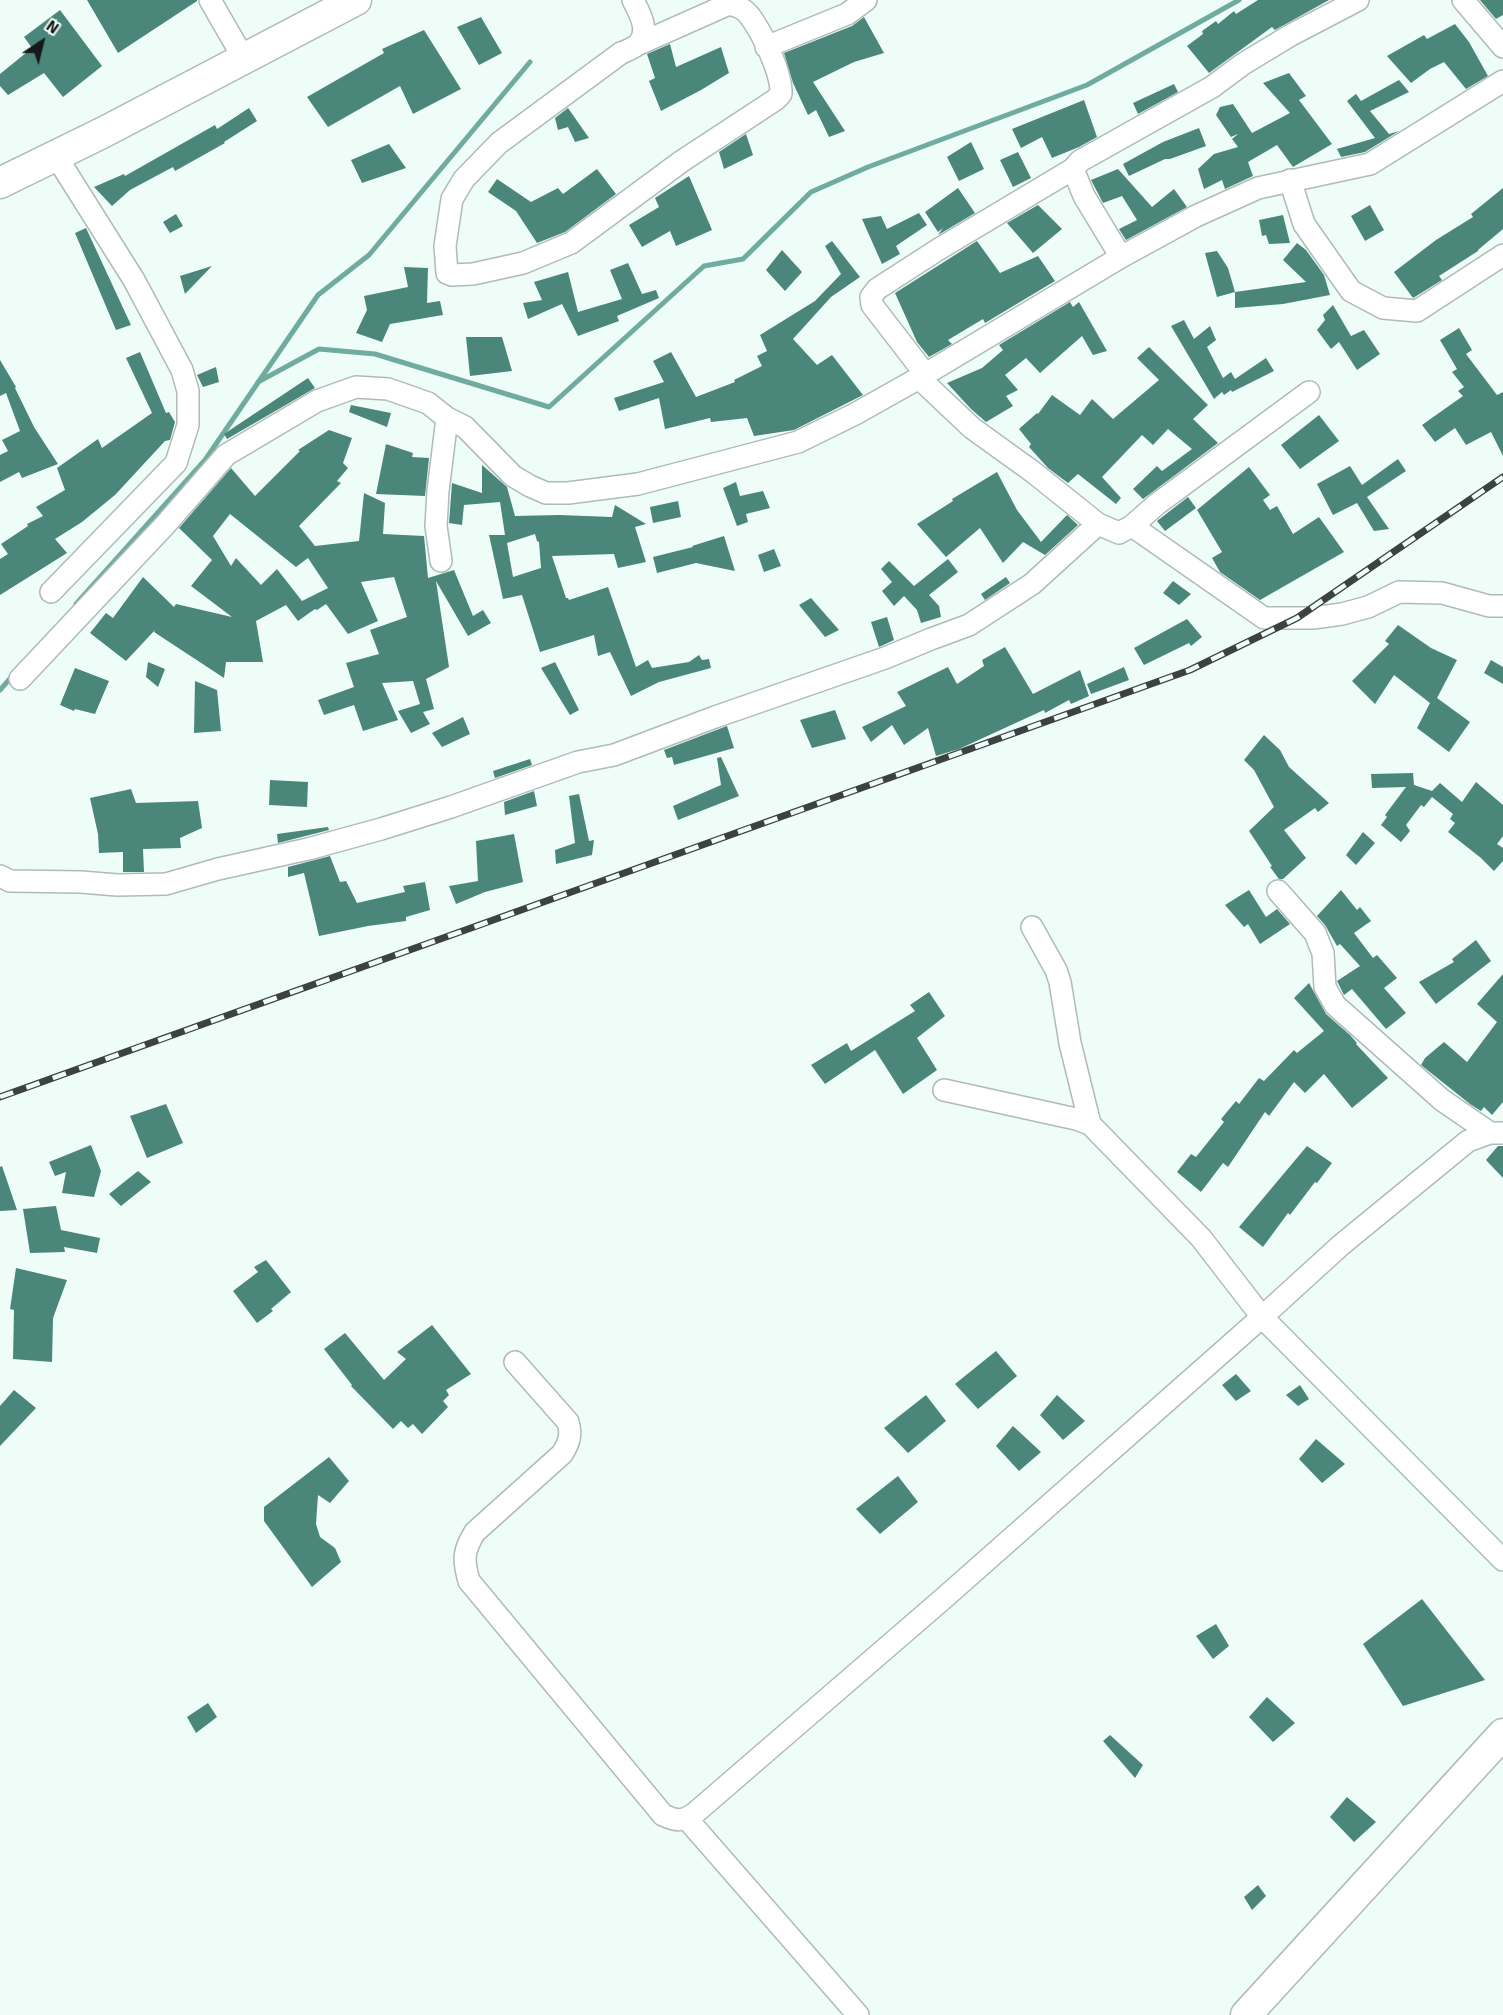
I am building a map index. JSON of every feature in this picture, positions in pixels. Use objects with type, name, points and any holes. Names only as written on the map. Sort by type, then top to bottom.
[{"type":"main road","points":[[0,183],[356,0]]},
{"type":"main road","points":[[1246,2015],[1503,1734]]},
{"type":"street","points":[[210,0],[244,59]]},
{"type":"street","points":[[633,0],[642,19],[643,33],[639,44]]},
{"type":"street","points":[[766,46],[847,14],[866,0]]},
{"type":"street","points":[[1309,392],[1157,504],[1132,526],[1119,533],[1098,524],[1033,472],[972,428],[922,376],[872,305],[871,297],[878,289],[939,249],[1073,169],[1088,156],[1212,87],[1243,64],[1291,35],[1358,0]]},
{"type":"street","points":[[1462,0],[1503,47]]},
{"type":"street","points":[[729,4],[740,6],[749,15],[766,46],[782,84],[781,94],[682,160],[571,243],[513,265],[473,274],[452,275],[447,273],[445,246],[452,199],[464,179],[499,143],[621,53],[639,44],[729,4]]},
{"type":"street","points":[[20,679],[165,525],[226,455],[317,401],[356,387],[388,389],[428,404],[465,428],[513,477],[546,493],[568,493],[638,484],[798,442],[855,414],[1121,257],[1197,216],[1258,188],[1370,164],[1503,81]]},
{"type":"street","points":[[51,592],[176,463],[188,425],[188,391],[182,369],[134,280],[56,156]]},
{"type":"street","points":[[1073,169],[1084,196],[1121,257]]},
{"type":"street","points":[[1290,180],[1304,224],[1351,291],[1383,308],[1417,311],[1503,255]]},
{"type":"street","points":[[441,561],[436,526],[447,418]]},
{"type":"street","points":[[0,876],[10,881],[117,885],[166,884],[218,869],[308,849],[451,807],[578,762],[614,754],[647,743],[969,626],[1032,584],[1098,524]]},
{"type":"street","points":[[1132,526],[1264,618],[1313,618],[1342,614],[1368,607],[1399,592],[1442,593],[1489,606],[1503,606]]},
{"type":"street","points":[[1278,891],[1315,933],[1323,953],[1325,987],[1335,1005],[1443,1100],[1497,1133]]},
{"type":"street","points":[[1032,927],[1058,976],[1070,1043],[1090,1124]]},
{"type":"street","points":[[944,1090],[1090,1124],[1201,1238],[1262,1317],[1503,1560]]},
{"type":"street","points":[[515,1362],[568,1422],[571,1432],[569,1443],[562,1454],[475,1532],[466,1545],[464,1564],[469,1581],[663,1815],[675,1821],[687,1819],[944,1598],[1341,1245],[1468,1141],[1497,1133]]},
{"type":"street","points":[[687,1819],[858,2015]]},
{"type":"building","points":[[87,0],[197,0],[197,1],[118,53]]},
{"type":"building","points":[[1258,0],[1329,0],[1275,30],[1272,27],[1209,73],[1187,46],[1216,21],[1218,24],[1234,11],[1236,14]]},
{"type":"building","points":[[1480,0],[1503,0],[1503,15],[1496,19]]},
{"type":"building","points":[[60,10],[102,66],[63,97],[44,73],[8,95],[0,86],[0,74],[32,48],[24,37]]},
{"type":"building","points":[[481,17],[502,53],[479,65],[457,27]]},
{"type":"building","points":[[864,17],[884,53],[854,62],[813,82],[845,131],[829,137],[816,110],[808,115],[793,83],[784,53],[852,26]]},
{"type":"building","points":[[1455,24],[1469,42],[1488,76],[1466,89],[1444,62],[1411,83],[1387,56],[1424,35],[1427,39]]},
{"type":"building","points":[[424,30],[461,89],[413,114],[400,86],[328,127],[307,97],[384,53],[382,49]]},
{"type":"building","points":[[670,44],[676,67],[721,47],[729,73],[661,111],[649,81],[655,78],[647,54]]},
{"type":"building","points":[[1289,73],[1306,96],[1299,100],[1332,144],[1293,167],[1277,145],[1248,162],[1253,176],[1225,189],[1222,180],[1204,189],[1198,169],[1214,154],[1238,147],[1232,139],[1238,134],[1231,137],[1216,115],[1220,107],[1233,104],[1252,133],[1290,113],[1263,83]]},
{"type":"building","points":[[1399,80],[1409,92],[1370,111],[1389,134],[1399,131],[1365,152],[1341,157],[1337,149],[1375,138],[1347,101],[1356,94],[1361,101]]},
{"type":"building","points":[[1174,84],[1178,92],[1138,114],[1133,103]]},
{"type":"building","points":[[1084,100],[1097,137],[1052,158],[1042,137],[1021,148],[1012,129]]},
{"type":"building","points":[[249,108],[257,121],[225,143],[175,171],[173,167],[130,190],[112,206],[94,187],[124,174],[125,176],[215,125],[217,129]]},
{"type":"building","points":[[568,108],[589,138],[575,142],[568,127],[558,130],[555,118]]},
{"type":"building","points":[[1199,128],[1206,146],[1165,159],[1129,176],[1123,164],[1163,142]]},
{"type":"building","points":[[746,134],[753,155],[724,169],[719,152]]},
{"type":"building","points":[[971,142],[984,169],[959,181],[947,157]]},
{"type":"building","points":[[389,144],[406,168],[362,183],[351,160]]},
{"type":"building","points":[[1018,152],[1031,178],[1013,187],[1000,160]]},
{"type":"building","points":[[597,169],[616,194],[565,232],[537,243],[516,211],[488,192],[497,179],[531,202],[558,188],[563,194]]},
{"type":"building","points":[[1118,169],[1152,207],[1174,189],[1187,207],[1126,240],[1119,229],[1137,220],[1122,196],[1103,203],[1091,180]]},
{"type":"building","points":[[689,176],[712,230],[676,246],[670,231],[642,247],[629,225],[659,207],[655,198]]},
{"type":"building","points":[[958,188],[975,213],[938,235],[943,228],[938,232],[925,212]]},
{"type":"building","points":[[1503,188],[1503,229],[1478,251],[1439,276],[1442,280],[1413,298],[1394,272],[1436,240],[1473,217],[1471,214]]},
{"type":"building","points":[[1038,205],[1062,229],[1033,253],[1007,223]]},
{"type":"building","points":[[1370,205],[1384,230],[1365,241],[1351,216]]},
{"type":"building","points":[[919,213],[927,225],[896,246],[900,254],[882,264],[862,219],[881,216],[887,229]]},
{"type":"building","points":[[176,214],[183,226],[170,233],[163,222]]},
{"type":"building","points":[[1283,215],[1290,243],[1269,244],[1266,235],[1262,236],[1259,220]]},
{"type":"building","points":[[86,228],[131,325],[116,330],[75,233]]},
{"type":"building","points":[[832,241],[860,277],[831,297],[793,339],[817,365],[832,355],[863,395],[794,430],[754,436],[747,418],[711,422],[710,418],[665,429],[659,398],[619,411],[614,398],[664,382],[653,361],[671,352],[696,397],[735,382],[734,380],[762,366],[757,356],[767,351],[760,335],[815,301],[841,274],[825,246]]},
{"type":"building","points":[[977,241],[1000,273],[1038,256],[1055,281],[985,323],[983,319],[948,340],[952,344],[929,357],[917,342],[895,293]]},
{"type":"building","points":[[1297,243],[1306,250],[1324,275],[1330,295],[1283,304],[1235,308],[1235,292],[1306,282],[1283,260]]},
{"type":"building","points":[[782,250],[802,272],[785,291],[766,270]]},
{"type":"building","points":[[1217,251],[1228,268],[1235,292],[1217,297],[1205,253]]},
{"type":"building","points":[[628,263],[642,294],[656,290],[659,298],[617,316],[619,321],[578,336],[562,304],[528,319],[523,303],[542,300],[534,282],[568,272],[578,312],[622,299],[610,270]]},
{"type":"building","points":[[212,266],[185,294],[180,276]]},
{"type":"building","points":[[404,267],[428,268],[427,303],[440,301],[443,315],[390,324],[382,342],[356,333],[367,310],[364,296],[408,287]]},
{"type":"building","points":[[1070,302],[1073,307],[1079,302],[1107,351],[1093,355],[1082,336],[1040,373],[1026,358],[1005,375],[1018,390],[1006,396],[1013,406],[986,422],[947,383],[982,368],[1003,350],[999,345]]},
{"type":"building","points":[[1333,305],[1351,336],[1364,330],[1380,354],[1357,370],[1339,342],[1331,349],[1317,330],[1325,320],[1323,315]]},
{"type":"building","points":[[1184,320],[1194,339],[1210,326],[1216,340],[1207,347],[1223,378],[1231,372],[1235,379],[1266,358],[1274,371],[1232,392],[1231,390],[1224,395],[1222,392],[1214,399],[1171,326]]},
{"type":"building","points":[[1459,328],[1472,350],[1466,354],[1497,395],[1503,392],[1503,456],[1491,432],[1466,445],[1455,428],[1435,442],[1422,425],[1463,396],[1458,391],[1464,387],[1452,372],[1457,369],[1440,340]]},
{"type":"building","points":[[466,337],[502,337],[512,371],[470,376]]},
{"type":"building","points":[[1149,347],[1208,405],[1193,419],[1218,443],[1143,499],[1133,489],[1157,466],[1162,471],[1192,449],[1168,429],[1153,445],[1142,435],[1102,477],[1121,498],[1116,504],[1078,474],[1068,483],[1048,468],[1029,447],[1031,444],[1019,429],[1038,414],[1052,395],[1080,415],[1092,399],[1113,419],[1159,380],[1137,358]]},
{"type":"building","points":[[140,352],[166,413],[169,412],[175,422],[170,440],[165,441],[115,495],[82,522],[55,539],[67,553],[0,595],[0,559],[8,554],[1,544],[28,526],[27,524],[43,516],[36,507],[65,490],[57,468],[98,439],[102,448],[152,413],[126,358]]},
{"type":"building","points":[[0,360],[16,387],[34,427],[58,464],[22,478],[19,472],[0,482],[0,455],[8,451],[2,440],[20,431],[6,393],[0,396]]},
{"type":"building","points":[[216,367],[219,382],[203,387],[197,375]]},
{"type":"building","points":[[308,378],[315,388],[227,439],[224,434]]},
{"type":"building","points":[[351,405],[391,413],[387,427],[349,412]]},
{"type":"building","points":[[1319,415],[1339,441],[1300,469],[1281,445]]},
{"type":"building","points":[[329,430],[352,438],[343,463],[348,468],[337,481],[341,483],[299,526],[315,546],[359,541],[364,493],[385,503],[383,534],[424,536],[428,578],[454,570],[473,616],[483,610],[491,623],[468,636],[436,581],[449,667],[426,679],[434,709],[423,712],[430,724],[411,733],[398,711],[420,704],[413,681],[382,683],[398,720],[363,731],[354,705],[324,715],[318,700],[354,687],[346,663],[379,654],[370,630],[407,617],[394,577],[361,582],[378,621],[348,634],[326,604],[298,621],[286,605],[256,621],[263,662],[226,662],[224,678],[154,632],[155,630],[126,661],[90,633],[106,613],[113,618],[143,577],[174,607],[176,604],[232,617],[191,586],[212,560],[179,528],[231,468],[255,496],[300,451],[298,450]],"holes":[[[230,514],[296,567],[308,558],[328,588],[302,601],[277,569],[261,585],[236,558],[231,566],[213,536]]]},
{"type":"building","points":[[386,444],[413,453],[412,457],[429,458],[425,496],[376,494]]},
{"type":"building","points":[[1398,459],[1406,471],[1367,497],[1389,529],[1374,531],[1357,503],[1333,515],[1317,484],[1350,466],[1362,485]]},
{"type":"building","points":[[482,465],[507,487],[515,516],[612,517],[615,505],[646,524],[635,527],[646,562],[618,568],[614,554],[552,556],[566,598],[569,600],[608,587],[636,667],[648,660],[652,668],[689,662],[699,655],[702,660],[709,659],[711,668],[659,682],[631,696],[610,652],[598,656],[594,635],[540,652],[522,595],[503,599],[489,535],[505,535],[500,502],[464,505],[462,525],[449,523],[452,483],[482,493]],"holes":[[[535,534],[539,542],[541,568],[513,577],[507,543]]]},
{"type":"building","points":[[1249,467],[1270,495],[1263,500],[1270,510],[1277,506],[1293,534],[1319,517],[1344,552],[1260,600],[1220,572],[1212,558],[1222,552],[1197,510]]},
{"type":"building","points":[[997,472],[1017,510],[1041,542],[1067,515],[1078,525],[1045,555],[1023,542],[1003,563],[980,528],[946,557],[917,524],[953,501],[952,499]]},
{"type":"building","points":[[736,482],[740,496],[763,491],[770,508],[746,514],[748,522],[737,526],[723,488]]},
{"type":"building","points":[[1188,497],[1196,508],[1165,531],[1157,521]]},
{"type":"building","points":[[678,501],[681,517],[653,523],[650,507]]},
{"type":"building","points":[[724,536],[735,571],[696,563],[657,573],[653,557]]},
{"type":"building","points":[[774,549],[781,566],[764,572],[758,555]]},
{"type":"building","points":[[948,559],[958,572],[929,595],[939,606],[941,617],[921,623],[917,610],[904,596],[894,606],[882,591],[892,582],[881,569],[889,561],[914,586]]},
{"type":"building","points":[[1006,577],[1010,583],[985,600],[981,594]]},
{"type":"building","points":[[1173,581],[1191,594],[1179,605],[1163,593]]},
{"type":"building","points":[[811,598],[839,630],[825,637],[799,605]]},
{"type":"building","points":[[887,617],[894,640],[879,647],[871,622]]},
{"type":"building","points":[[1187,619],[1202,637],[1191,646],[1189,643],[1144,665],[1134,648]]},
{"type":"building","points":[[1398,625],[1431,648],[1457,660],[1437,698],[1470,722],[1449,752],[1417,728],[1430,703],[1394,675],[1375,704],[1352,681],[1389,644],[1385,641]]},
{"type":"building","points":[[1005,647],[1033,694],[1080,670],[1089,696],[1071,704],[1069,700],[1045,713],[1044,710],[959,749],[936,756],[928,728],[904,745],[892,725],[871,742],[862,727],[906,706],[897,692],[948,667],[957,684],[984,666],[982,660]]},
{"type":"building","points":[[1491,660],[1503,667],[1503,684],[1484,673]]},
{"type":"building","points":[[148,662],[165,669],[158,687],[146,677]]},
{"type":"building","points":[[555,662],[579,710],[570,715],[541,668]]},
{"type":"building","points":[[1124,667],[1129,680],[1091,694],[1087,684]]},
{"type":"building","points":[[75,668],[109,681],[95,714],[75,709],[74,711],[60,705]]},
{"type":"building","points":[[195,681],[217,690],[221,731],[194,733]]},
{"type":"building","points":[[835,710],[846,739],[812,748],[800,720]]},
{"type":"building","points":[[463,717],[470,734],[442,747],[432,733]]},
{"type":"building","points":[[727,726],[734,748],[674,765],[672,757],[667,758],[664,750]]},
{"type":"building","points":[[1264,735],[1280,750],[1289,767],[1329,803],[1318,812],[1315,808],[1284,830],[1306,858],[1283,879],[1279,879],[1270,867],[1272,866],[1249,831],[1274,807],[1254,770],[1244,760]]},
{"type":"building","points":[[721,757],[739,796],[678,820],[673,806],[721,785],[717,758]]},
{"type":"building","points":[[530,759],[532,765],[495,778],[493,771]]},
{"type":"building","points":[[1413,773],[1414,785],[1432,791],[1440,783],[1462,802],[1476,782],[1503,805],[1503,836],[1497,844],[1503,848],[1503,861],[1494,871],[1448,832],[1455,823],[1450,819],[1453,814],[1432,797],[1424,807],[1421,805],[1406,825],[1410,831],[1401,842],[1381,825],[1387,817],[1385,815],[1406,787],[1372,788],[1371,774]]},
{"type":"building","points":[[270,780],[308,782],[307,807],[269,805]]},
{"type":"building","points":[[131,789],[136,803],[198,801],[202,828],[180,838],[181,848],[143,849],[144,872],[123,872],[123,852],[99,853],[98,834],[90,798]]},
{"type":"building","points":[[534,791],[537,806],[505,815],[504,802]]},
{"type":"building","points":[[579,794],[589,841],[594,840],[592,855],[556,864],[555,850],[575,843],[569,796]]},
{"type":"building","points":[[328,827],[329,830],[278,843],[277,834]]},
{"type":"building","points":[[1363,832],[1375,843],[1356,865],[1346,855]]},
{"type":"building","points":[[514,834],[523,882],[485,892],[456,904],[449,886],[478,881],[476,841]]},
{"type":"building","points":[[330,856],[340,882],[346,881],[357,903],[405,892],[403,886],[425,882],[430,910],[406,917],[406,921],[319,936],[304,873],[288,877],[288,867]]},
{"type":"building","points":[[1249,890],[1266,917],[1277,909],[1290,924],[1260,944],[1248,924],[1244,927],[1225,905]]},
{"type":"building","points":[[1341,890],[1357,910],[1360,907],[1371,921],[1354,933],[1373,958],[1377,955],[1397,978],[1384,988],[1406,1013],[1386,1029],[1352,989],[1344,995],[1337,981],[1360,966],[1340,944],[1337,946],[1317,916]]},
{"type":"building","points":[[1476,940],[1491,961],[1436,1004],[1419,982],[1454,962],[1452,959]]},
{"type":"building","points":[[1503,974],[1503,1102],[1492,1115],[1484,1107],[1481,1111],[1470,1104],[1421,1065],[1425,1058],[1444,1042],[1467,1062],[1497,1022],[1477,1004]]},
{"type":"building","points":[[1309,983],[1326,1014],[1350,1035],[1388,1078],[1352,1108],[1324,1074],[1305,1093],[1294,1082],[1269,1116],[1265,1112],[1228,1167],[1223,1163],[1201,1192],[1177,1172],[1191,1154],[1196,1157],[1224,1122],[1221,1119],[1236,1101],[1239,1104],[1259,1078],[1264,1081],[1294,1050],[1297,1053],[1324,1031],[1294,998]]},
{"type":"building","points":[[929,992],[945,1016],[917,1038],[937,1070],[903,1094],[875,1050],[825,1084],[811,1065],[847,1043],[851,1051],[915,1011],[910,1005]]},
{"type":"building","points":[[166,1104],[183,1143],[147,1158],[130,1116]]},
{"type":"building","points":[[91,1145],[101,1171],[94,1197],[62,1193],[66,1172],[55,1176],[49,1162]]},
{"type":"building","points":[[1307,1146],[1332,1163],[1290,1215],[1288,1213],[1263,1247],[1239,1227]]},
{"type":"building","points":[[1498,1146],[1503,1146],[1503,1178],[1486,1160]]},
{"type":"building","points":[[2,1166],[17,1210],[0,1211],[0,1167]]},
{"type":"building","points":[[138,1171],[151,1182],[121,1206],[109,1194]]},
{"type":"building","points":[[56,1206],[61,1230],[100,1238],[97,1253],[64,1247],[65,1252],[30,1253],[23,1209]]},
{"type":"building","points":[[266,1260],[291,1292],[271,1309],[273,1311],[257,1323],[233,1291],[258,1272],[254,1267]]},
{"type":"building","points":[[16,1268],[67,1280],[53,1318],[52,1362],[13,1359],[14,1310],[10,1309]]},
{"type":"building","points":[[432,1325],[471,1374],[446,1390],[449,1395],[443,1401],[448,1407],[422,1434],[413,1424],[408,1428],[401,1421],[393,1429],[351,1386],[324,1349],[345,1333],[384,1380],[406,1359],[397,1352]]},
{"type":"building","points":[[996,1351],[1017,1376],[978,1409],[955,1384]]},
{"type":"building","points":[[1236,1374],[1251,1391],[1236,1401],[1222,1385]]},
{"type":"building","points":[[1300,1385],[1309,1399],[1298,1406],[1286,1395]]},
{"type":"building","points":[[14,1390],[36,1408],[0,1446],[0,1406]]},
{"type":"building","points":[[926,1395],[946,1421],[908,1453],[884,1428]]},
{"type":"building","points":[[1057,1395],[1085,1421],[1063,1440],[1040,1415]]},
{"type":"building","points":[[1013,1426],[1041,1452],[1019,1471],[996,1446]]},
{"type":"building","points":[[1316,1439],[1345,1464],[1322,1483],[1299,1459]]},
{"type":"building","points":[[329,1457],[349,1481],[330,1503],[318,1495],[316,1524],[320,1537],[335,1548],[341,1562],[312,1587],[264,1521],[264,1507]]},
{"type":"building","points":[[898,1476],[918,1502],[880,1534],[856,1509]]},
{"type":"building","points":[[1422,1599],[1485,1680],[1403,1706],[1363,1644]]},
{"type":"building","points":[[1216,1624],[1229,1646],[1213,1659],[1196,1636]]},
{"type":"building","points":[[1267,1697],[1295,1723],[1273,1742],[1249,1717]]},
{"type":"building","points":[[208,1703],[217,1717],[196,1733],[187,1717]]},
{"type":"building","points":[[1110,1735],[1143,1765],[1135,1778],[1103,1741]]},
{"type":"building","points":[[1347,1797],[1376,1822],[1354,1842],[1330,1817]]},
{"type":"building","points":[[1258,1885],[1266,1896],[1252,1910],[1244,1897]]},
{"type":"waterway","points":[[258,382],[319,349],[375,354],[549,407],[704,266],[743,259],[811,192],[868,167],[1087,85],[1239,0]]},
{"type":"waterway","points":[[76,604],[205,460],[318,295],[369,255],[530,62]]},
{"type":"waterway","points":[[0,690],[14,674]]},
{"type":"railway","points":[[0,1097],[1190,670],[1297,618],[1503,477]]}]
